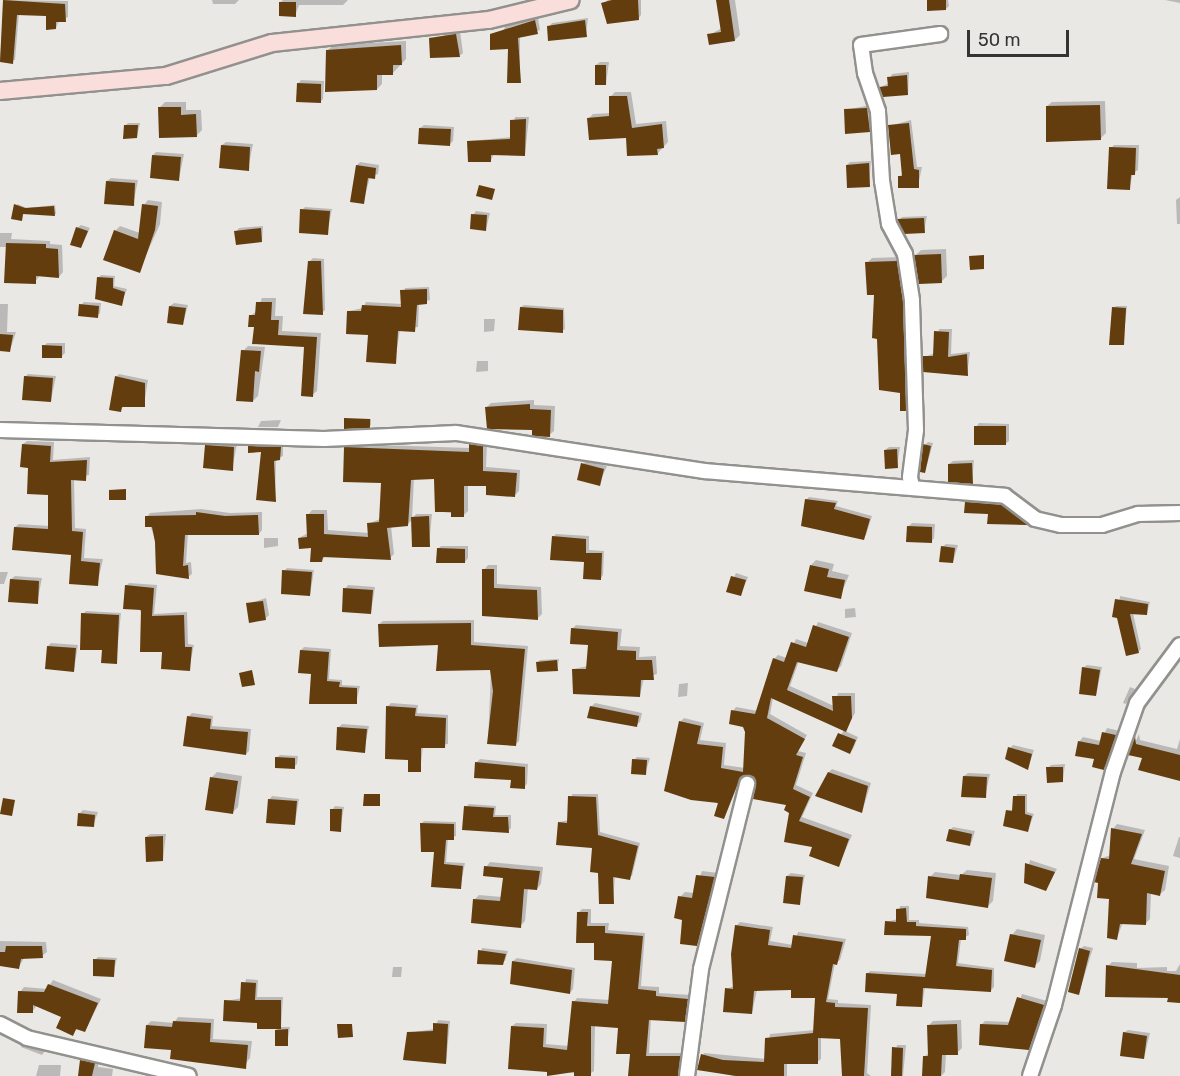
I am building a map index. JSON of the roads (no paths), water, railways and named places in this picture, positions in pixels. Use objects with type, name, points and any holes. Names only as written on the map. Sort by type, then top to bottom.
[{"type":"main road","points":[[0,91],[165,76],[272,44],[489,20],[571,0]]},
{"type":"street","points":[[912,486],[916,430],[912,300],[905,254],[889,224],[882,181],[878,111],[865,72],[861,45],[940,34]]},
{"type":"street","points":[[0,430],[324,439],[456,433],[704,471],[1005,495],[1035,519],[1061,525],[1102,525],[1138,514],[1180,513]]},
{"type":"street","points":[[1030,1076],[1054,1005],[1120,753],[1137,703],[1180,645]]},
{"type":"street","points":[[687,1076],[701,969],[747,784]]},
{"type":"street","points":[[0,1024],[27,1038],[189,1076]]}]
